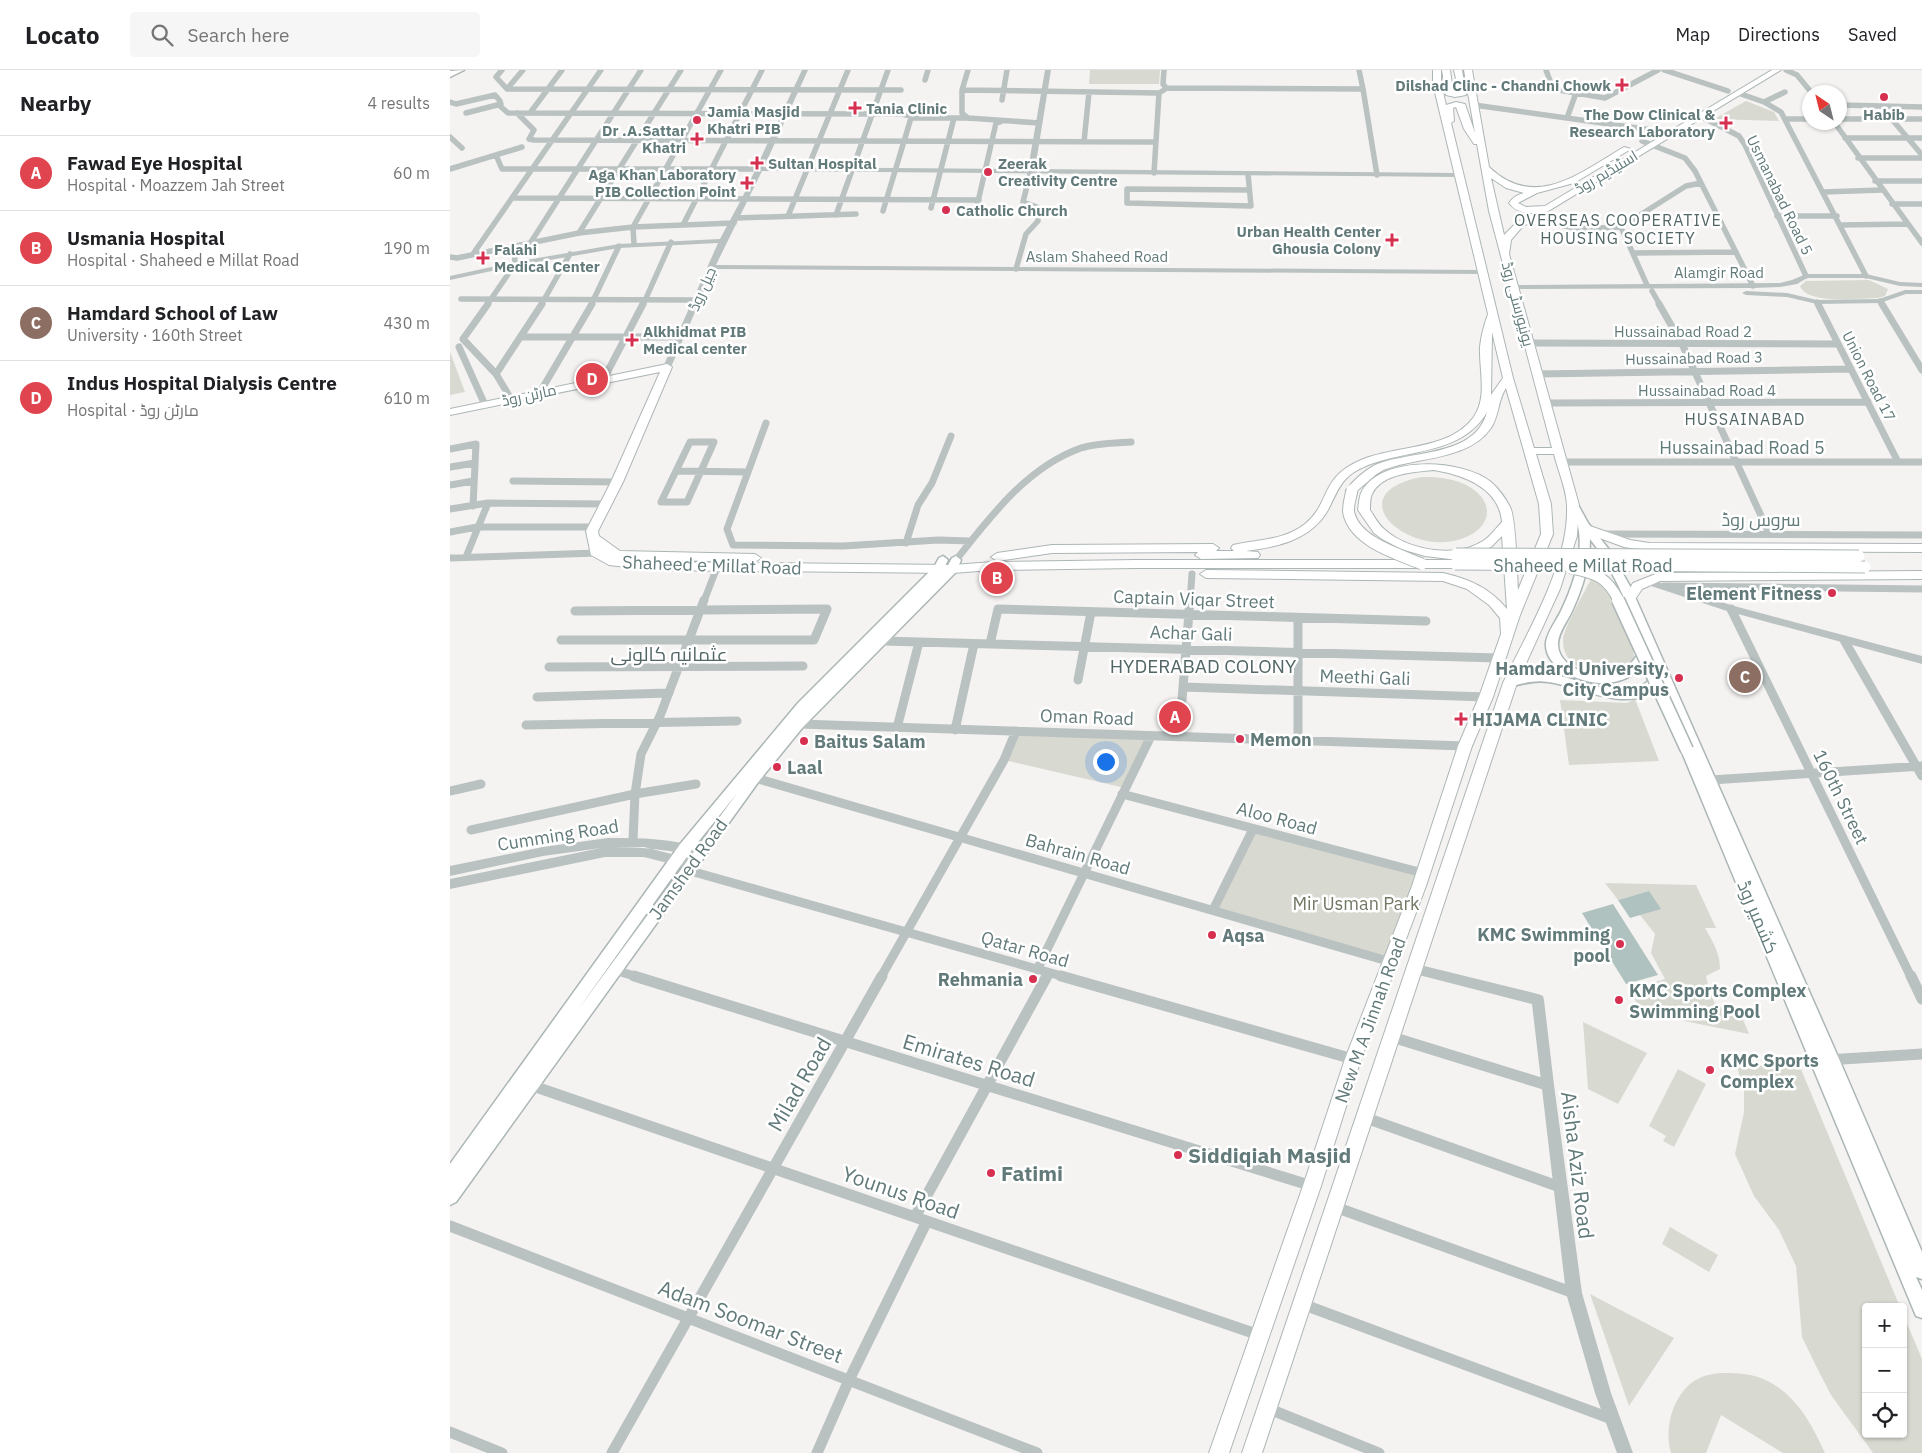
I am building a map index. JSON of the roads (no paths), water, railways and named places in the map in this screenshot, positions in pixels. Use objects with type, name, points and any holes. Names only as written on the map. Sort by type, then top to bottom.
[{"type":"highway","points":[[450,74],[459,70]]},
{"type":"main road","name":"یونیورسٹی روڈ","points":[[1437,70],[1437,84],[1492,314],[1544,504],[1547,534]]},
{"type":"main road","points":[[1446,70],[1449,93],[1455,95],[1463,93],[1458,70]]},
{"type":"main road","name":"یونیورسٹی روڈ","points":[[1468,70],[1480,147],[1505,257],[1573,505],[1571,536]]},
{"type":"main road","name":"اسٹیڈیم روڈ","points":[[1485,167],[1511,187],[1524,190],[1544,190],[1560,186],[1660,131],[1761,70]]},
{"type":"main road","name":"اسٹیڈیم روڈ","points":[[1505,257],[1506,239],[1518,225],[1777,70]]},
{"type":"main road","points":[[1448,129],[1451,119],[1449,107],[1456,104],[1462,106],[1468,130],[1480,147]]},
{"type":"main road","points":[[1544,190],[1522,196],[1513,203],[1516,207],[1527,210],[1551,206]]},
{"type":"main road","points":[[1492,314],[1486,338],[1487,385],[1478,418],[1466,431],[1450,440],[1366,460],[1350,469],[1336,480],[1316,519],[1306,528],[1266,544],[1242,548],[1052,549],[995,562],[1001,572],[1187,569],[1443,577],[1473,585],[1496,604],[1506,617],[1505,643]]},
{"type":"main road","name":"مارٹن روڈ","points":[[450,416],[666,370]]},
{"type":"main road","name":"جیل روڈ","points":[[594,533],[666,370]]},
{"type":"main road","points":[[1422,564],[1383,548],[1356,526],[1349,514],[1352,490],[1368,472],[1385,464],[1448,450],[1476,437],[1492,419],[1496,396],[1508,378]]},
{"type":"main road","name":"مارٹن روڈ","points":[[450,412],[511,399],[538,396]]},
{"type":"main road","points":[[1530,451],[1560,456]]},
{"type":"main road","name":"Shaheed e Millat Road","points":[[1514,615],[1507,524],[1506,510],[1496,494],[1468,474],[1447,467],[1409,467],[1390,473],[1375,483],[1363,500],[1366,515],[1383,534],[1392,540],[1422,552],[1456,554],[1862,562],[1922,567]]},
{"type":"main road","name":"کشمیر روڈ","points":[[1573,505],[1585,526],[1606,552],[1630,598],[1711,780],[1825,1060],[1922,1310]]},
{"type":"main road","name":"Shaheed e Millat Road","points":[[594,533],[613,553],[620,556],[719,562],[948,565],[1230,554],[1455,557],[1487,544],[1507,524]]},
{"type":"main road","points":[[1585,526],[1600,534],[1628,544],[1649,546],[1922,548]]},
{"type":"main road","points":[[1585,526],[1586,549],[1579,579],[1570,604],[1555,634],[1552,646],[1556,657],[1566,667],[1586,677],[1611,680],[1623,678],[1633,672],[1640,665],[1644,654]]},
{"type":"main road","name":"Shaheed e Millat Road","points":[[594,533],[595,552],[608,561],[651,566],[719,562]]},
{"type":"main road","name":"New M A Jinnah Road","points":[[1219,1453],[1312,1186],[1353,1059],[1392,962],[1465,746],[1486,697],[1514,615],[1547,534]]},
{"type":"main road","name":"New M A Jinnah Road","points":[[1252,1453],[1416,969],[1447,868],[1510,683],[1554,589],[1571,536]]},
{"type":"main road","points":[[1649,546],[1656,562],[1669,572],[1685,576]]},
{"type":"main road","name":"Shaheed e Millat Road","points":[[1187,569],[1244,564],[1553,565],[1862,562],[1922,555]]},
{"type":"main road","name":"Jamshed Road","points":[[450,1197],[614,970],[689,859],[799,724],[883,642],[948,565]]},
{"type":"main road","name":"Jamshed Road","points":[[450,1177],[802,706],[948,565]]},
{"type":"main road","name":"کشمیر روڈ","points":[[1553,565],[1583,570],[1605,579],[1616,593],[1825,1060],[1922,1271]]},
{"type":"main road","points":[[1630,598],[1637,586],[1658,577],[1922,575]]},
{"type":"main road","points":[[1510,683],[1534,677],[1550,678],[1607,694],[1623,694],[1638,692],[1650,686],[1661,667]]},
{"type":"street","points":[[502,70],[496,77],[507,89],[901,90]]},
{"type":"street","points":[[507,89],[523,70]]},
{"type":"street","points":[[530,113],[562,70]]},
{"type":"street","points":[[473,254],[514,198],[601,70]]},
{"type":"street","points":[[531,242],[641,70]]},
{"type":"street","points":[[579,233],[681,70]]},
{"type":"street","points":[[634,244],[633,227],[721,70]]},
{"type":"street","points":[[684,225],[762,70]]},
{"type":"street","name":"جیل روڈ","points":[[666,370],[723,241],[786,115],[805,70]]},
{"type":"street","points":[[788,216],[848,70]]},
{"type":"street","points":[[836,215],[888,70]]},
{"type":"street","points":[[925,80],[928,70]]},
{"type":"street","points":[[968,70],[962,90],[962,113],[968,118]]},
{"type":"street","points":[[1002,100],[1007,70]]},
{"type":"street","points":[[1016,269],[1026,234],[1038,221],[1038,206],[1023,202],[1032,170],[1048,70]]},
{"type":"street","points":[[1164,70],[1163,84],[1166,88]]},
{"type":"street","points":[[1359,70],[1365,92],[1378,175]]},
{"type":"street","points":[[1546,70],[1553,90],[1605,98],[1658,70]]},
{"type":"street","points":[[1664,70],[1728,91]]},
{"type":"street","points":[[1786,70],[1797,75],[1806,85]]},
{"type":"street","points":[[962,90],[1159,93],[1166,88],[1363,89]]},
{"type":"street","points":[[1084,142],[1089,92]]},
{"type":"street","points":[[1764,102],[1785,92]]},
{"type":"street","points":[[1154,173],[1159,93]]},
{"type":"street","points":[[1566,118],[1576,93]]},
{"type":"street","points":[[1738,93],[1764,102],[1781,112],[1866,276]]},
{"type":"street","points":[[450,102],[456,104],[495,95],[508,113],[901,114],[911,116],[911,118],[995,119],[1000,122],[1039,123]]},
{"type":"street","points":[[466,112],[501,104]]},
{"type":"street","points":[[1474,105],[1660,131]]},
{"type":"street","points":[[1847,105],[1922,107]]},
{"type":"street","points":[[1880,106],[1922,157]]},
{"type":"street","points":[[517,113],[534,130],[529,139],[1156,142]]},
{"type":"street","name":"Usmanabad Road 5","points":[[1700,116],[1739,136],[1806,276]]},
{"type":"street","points":[[883,211],[911,118]]},
{"type":"street","points":[[930,208],[954,118]]},
{"type":"street","points":[[1847,118],[1922,119]]},
{"type":"street","points":[[1785,119],[1802,119]]},
{"type":"street","points":[[514,198],[795,198],[933,200],[978,203],[996,123],[1000,122]]},
{"type":"street","points":[[1840,130],[1858,158],[1922,243]]},
{"type":"street","points":[[450,137],[462,148]]},
{"type":"street","points":[[1845,138],[1922,138]]},
{"type":"street","points":[[1642,141],[1685,158],[1701,183],[1752,286]]},
{"type":"street","points":[[450,169],[522,147]]},
{"type":"street","points":[[496,155],[500,169],[533,170],[852,168],[1460,176]]},
{"type":"street","points":[[1858,158],[1922,157]]},
{"type":"street","points":[[1248,174],[1250,190],[1251,206],[1127,203],[1127,189],[1250,190]]},
{"type":"street","points":[[1875,181],[1922,181]]},
{"type":"street","points":[[1530,218],[1577,229],[1621,227],[1686,186],[1701,183]]},
{"type":"street","points":[[1151,203],[1152,190]]},
{"type":"street","points":[[1175,190],[1175,205]]},
{"type":"street","points":[[1199,205],[1200,190]]},
{"type":"street","points":[[1223,190],[1224,205]]},
{"type":"street","points":[[1823,192],[1882,190]]},
{"type":"street","points":[[1892,204],[1922,204]]},
{"type":"street","points":[[450,257],[579,233],[633,227],[684,225],[788,216],[856,214]]},
{"type":"street","points":[[1777,216],[1836,216]]},
{"type":"street","points":[[1841,225],[1908,224]]},
{"type":"street","points":[[1621,227],[1650,288],[1682,344],[1769,534]]},
{"type":"street","points":[[450,278],[515,264],[619,246],[723,241]]},
{"type":"street","points":[[601,383],[645,300],[671,242]]},
{"type":"street","points":[[511,399],[496,374],[463,338],[515,264],[514,245]]},
{"type":"street","points":[[538,396],[594,300],[619,246]]},
{"type":"street","points":[[1634,253],[1736,252]]},
{"type":"street","points":[[496,374],[522,337],[570,254]]},
{"type":"street","name":"Aslam Shaheed Road","points":[[712,266],[1482,272]]},
{"type":"street","name":"Alamgir Road","points":[[1514,290],[1752,286],[1794,282],[1806,276],[1866,276],[1887,282],[1922,285]]},
{"type":"street","points":[[1794,282],[1795,292],[1804,298]]},
{"type":"street","points":[[1887,282],[1894,295]]},
{"type":"street","name":"Alamgir Road","points":[[1650,288],[1761,294],[1804,298],[1817,302],[1880,301],[1894,295],[1922,292]]},
{"type":"street","points":[[461,299],[697,300]]},
{"type":"street","points":[[1880,301],[1922,370]]},
{"type":"street","name":"Union Road 17","points":[[1817,302],[1898,462]]},
{"type":"street","points":[[522,337],[680,338]]},
{"type":"street","name":"Hussainabad Road 2","points":[[1528,343],[1838,344]]},
{"type":"street","points":[[459,347],[485,405]]},
{"type":"street","name":"Hussainabad Road 3","points":[[1537,374],[1693,370],[1851,369]]},
{"type":"street","name":"Hussainabad Road 4","points":[[1546,403],[1868,402]]},
{"type":"street","points":[[766,423],[729,521],[727,529],[733,545],[843,546],[938,540],[970,541]]},
{"type":"street","points":[[906,543],[918,505],[932,482],[951,436]]},
{"type":"street","points":[[690,442],[714,442],[702,472],[688,502],[661,502],[690,442]]},
{"type":"street","points":[[948,565],[1020,486],[1051,464],[1081,448],[1131,442]]},
{"type":"street","points":[[450,449],[476,444],[473,506]]},
{"type":"street","name":"Hussainabad Road 5","points":[[1560,456],[1735,462],[1922,462]]},
{"type":"street","points":[[450,467],[475,463]]},
{"type":"street","points":[[676,471],[748,472]]},
{"type":"street","points":[[450,485],[473,481]]},
{"type":"street","points":[[513,481],[617,482]]},
{"type":"street","points":[[466,556],[488,503]]},
{"type":"street","points":[[450,509],[488,503],[606,504]]},
{"type":"street","points":[[450,532],[477,527],[594,533]]},
{"type":"street","name":"سروس روڈ","points":[[1600,534],[1922,535]]},
{"type":"street","points":[[450,558],[597,553]]},
{"type":"street","points":[[633,840],[635,794],[641,754],[669,693],[719,562]]},
{"type":"street","points":[[1179,737],[1188,615],[1187,569]]},
{"type":"street","points":[[1646,581],[1731,609],[1922,660]]},
{"type":"street","points":[[1664,586],[1922,589]]},
{"type":"street","name":"Captain Viqar Street","points":[[990,644],[998,609],[1426,622]]},
{"type":"street","name":"160th Street","points":[[1731,609],[1922,999]]},
{"type":"street","points":[[561,640],[814,640],[827,610],[575,611]]},
{"type":"street","points":[[1078,680],[1091,612]]},
{"type":"street","points":[[1298,618],[1298,741]]},
{"type":"street","points":[[1844,640],[1919,766],[1922,776]]},
{"type":"street","name":"Achar Gali","points":[[883,642],[1499,658]]},
{"type":"street","points":[[897,728],[919,642]]},
{"type":"street","points":[[955,730],[974,644]]},
{"type":"street","points":[[549,667],[803,666]]},
{"type":"street","name":"Meethi Gali","points":[[1183,688],[1486,697]]},
{"type":"street","points":[[537,697],[669,693]]},
{"type":"street","points":[[526,725],[736,721]]},
{"type":"street","name":"Oman Road","points":[[799,724],[1465,746]]},
{"type":"street","name":"Milad Road","points":[[612,1453],[1004,760],[1016,731]]},
{"type":"street","points":[[1037,970],[1150,736]]},
{"type":"street","points":[[1711,780],[1919,766]]},
{"type":"street","name":"Bahrain Road","points":[[755,778],[1392,962]]},
{"type":"street","points":[[450,791],[481,784]]},
{"type":"street","points":[[471,830],[635,794],[696,784]]},
{"type":"street","name":"Aloo Road","points":[[1122,794],[1423,873]]},
{"type":"street","points":[[1213,910],[1253,829]]},
{"type":"street","name":"Cumming Road","points":[[450,871],[563,849],[633,840],[689,859]]},
{"type":"street","name":"Cumming Road","points":[[450,884],[605,852],[644,852],[689,859]]},
{"type":"street","name":"Qatar Road","points":[[689,859],[906,932],[1353,1059]]},
{"type":"street","name":"Aisha Aziz Road","points":[[1416,969],[1538,1000],[1574,1292],[1612,1419],[1625,1453]]},
{"type":"street","name":"Emirates Road","points":[[614,970],[1312,1186]]},
{"type":"street","points":[[915,1217],[1049,973]]},
{"type":"street","points":[[1392,1037],[1547,1085]]},
{"type":"street","points":[[1825,1060],[1922,1054]]},
{"type":"street","name":"Younus Road","points":[[530,1085],[1259,1335]]},
{"type":"street","points":[[1366,1118],[1560,1187]]},
{"type":"street","points":[[1335,1207],[1574,1292]]},
{"type":"street","points":[[817,1453],[849,1380],[927,1221]]},
{"type":"street","name":"Adam Soomar Street","points":[[450,1226],[1037,1453]]},
{"type":"street","points":[[1302,1304],[1612,1419]]},
{"type":"street","points":[[1268,1408],[1378,1453]]},
{"type":"street","points":[[450,1432],[502,1453]]},
{"type":"place","name":"Dilshad Clinc - Chandni Chowk","points":[[1622,85]]},
{"type":"place","name":"Habib","points":[[1884,97]]},
{"type":"place","name":"Tania Clinic","points":[[855,108]]},
{"type":"place","name":"Jamia Masjid Khatri PIB","points":[[697,120]]},
{"type":"place","name":"The Dow Clinical & Research Laboratory","points":[[1726,123]]},
{"type":"place","name":"Dr .A.Sattar Khatri","points":[[697,139]]},
{"type":"place","name":"Sultan Hospital","points":[[757,163]]},
{"type":"place","name":"Zeerak Creativity Centre","points":[[988,172]]},
{"type":"place","name":"Aga Khan Laboratory PIB Collection Point","points":[[747,183]]},
{"type":"place","name":"Catholic Church","points":[[946,210]]},
{"type":"place","name":"Urban Health Center Ghousia Colony","points":[[1392,240]]},
{"type":"place","name":"Falahi Medical Center","points":[[483,258]]},
{"type":"place","name":"Alkhidmat PIB Medical center","points":[[632,340]]},
{"type":"place","name":"Indus Hospital Dialysis Centre","points":[[592,379]]},
{"type":"place","name":"Usmania Hospital","points":[[997,578]]},
{"type":"place","name":"Element Fitness","points":[[1832,593]]},
{"type":"place","name":"Hamdard School of Law","points":[[1745,677]]},
{"type":"place","name":"Hamdard University, City Campus","points":[[1679,678]]},
{"type":"place","name":"Fawad Eye Hospital","points":[[1175,717]]},
{"type":"place","name":"HIJAMA CLINIC","points":[[1461,719]]},
{"type":"place","name":"Memon","points":[[1240,739]]},
{"type":"place","name":"Baitus Salam","points":[[804,741]]},
{"type":"place","name":"Laal","points":[[777,767]]},
{"type":"place","name":"Aqsa","points":[[1212,935]]},
{"type":"place","name":"KMC Swimming pool","points":[[1620,944]]},
{"type":"place","name":"Rehmania","points":[[1033,979]]},
{"type":"place","name":"KMC Sports Complex Swimming Pool","points":[[1619,1000]]},
{"type":"place","name":"KMC Sports Complex","points":[[1710,1070]]},
{"type":"place","name":"Siddiqiah Masjid","points":[[1178,1155]]},
{"type":"place","name":"Fatimi","points":[[991,1173]]},
{"type":"district","name":"OVERSEAS COOPERATIVE HOUSING SOCIETY","points":[[1618,229]]},
{"type":"district","name":"HUSSAINABAD","points":[[1745,419]]},
{"type":"district","name":"عثمانیہ کالونی","points":[[669,654]]},
{"type":"district","name":"HYDERABAD COLONY","points":[[1203,666]]},
{"type":"park label","name":"Mir Usman Park","points":[[1356,903]]}]
